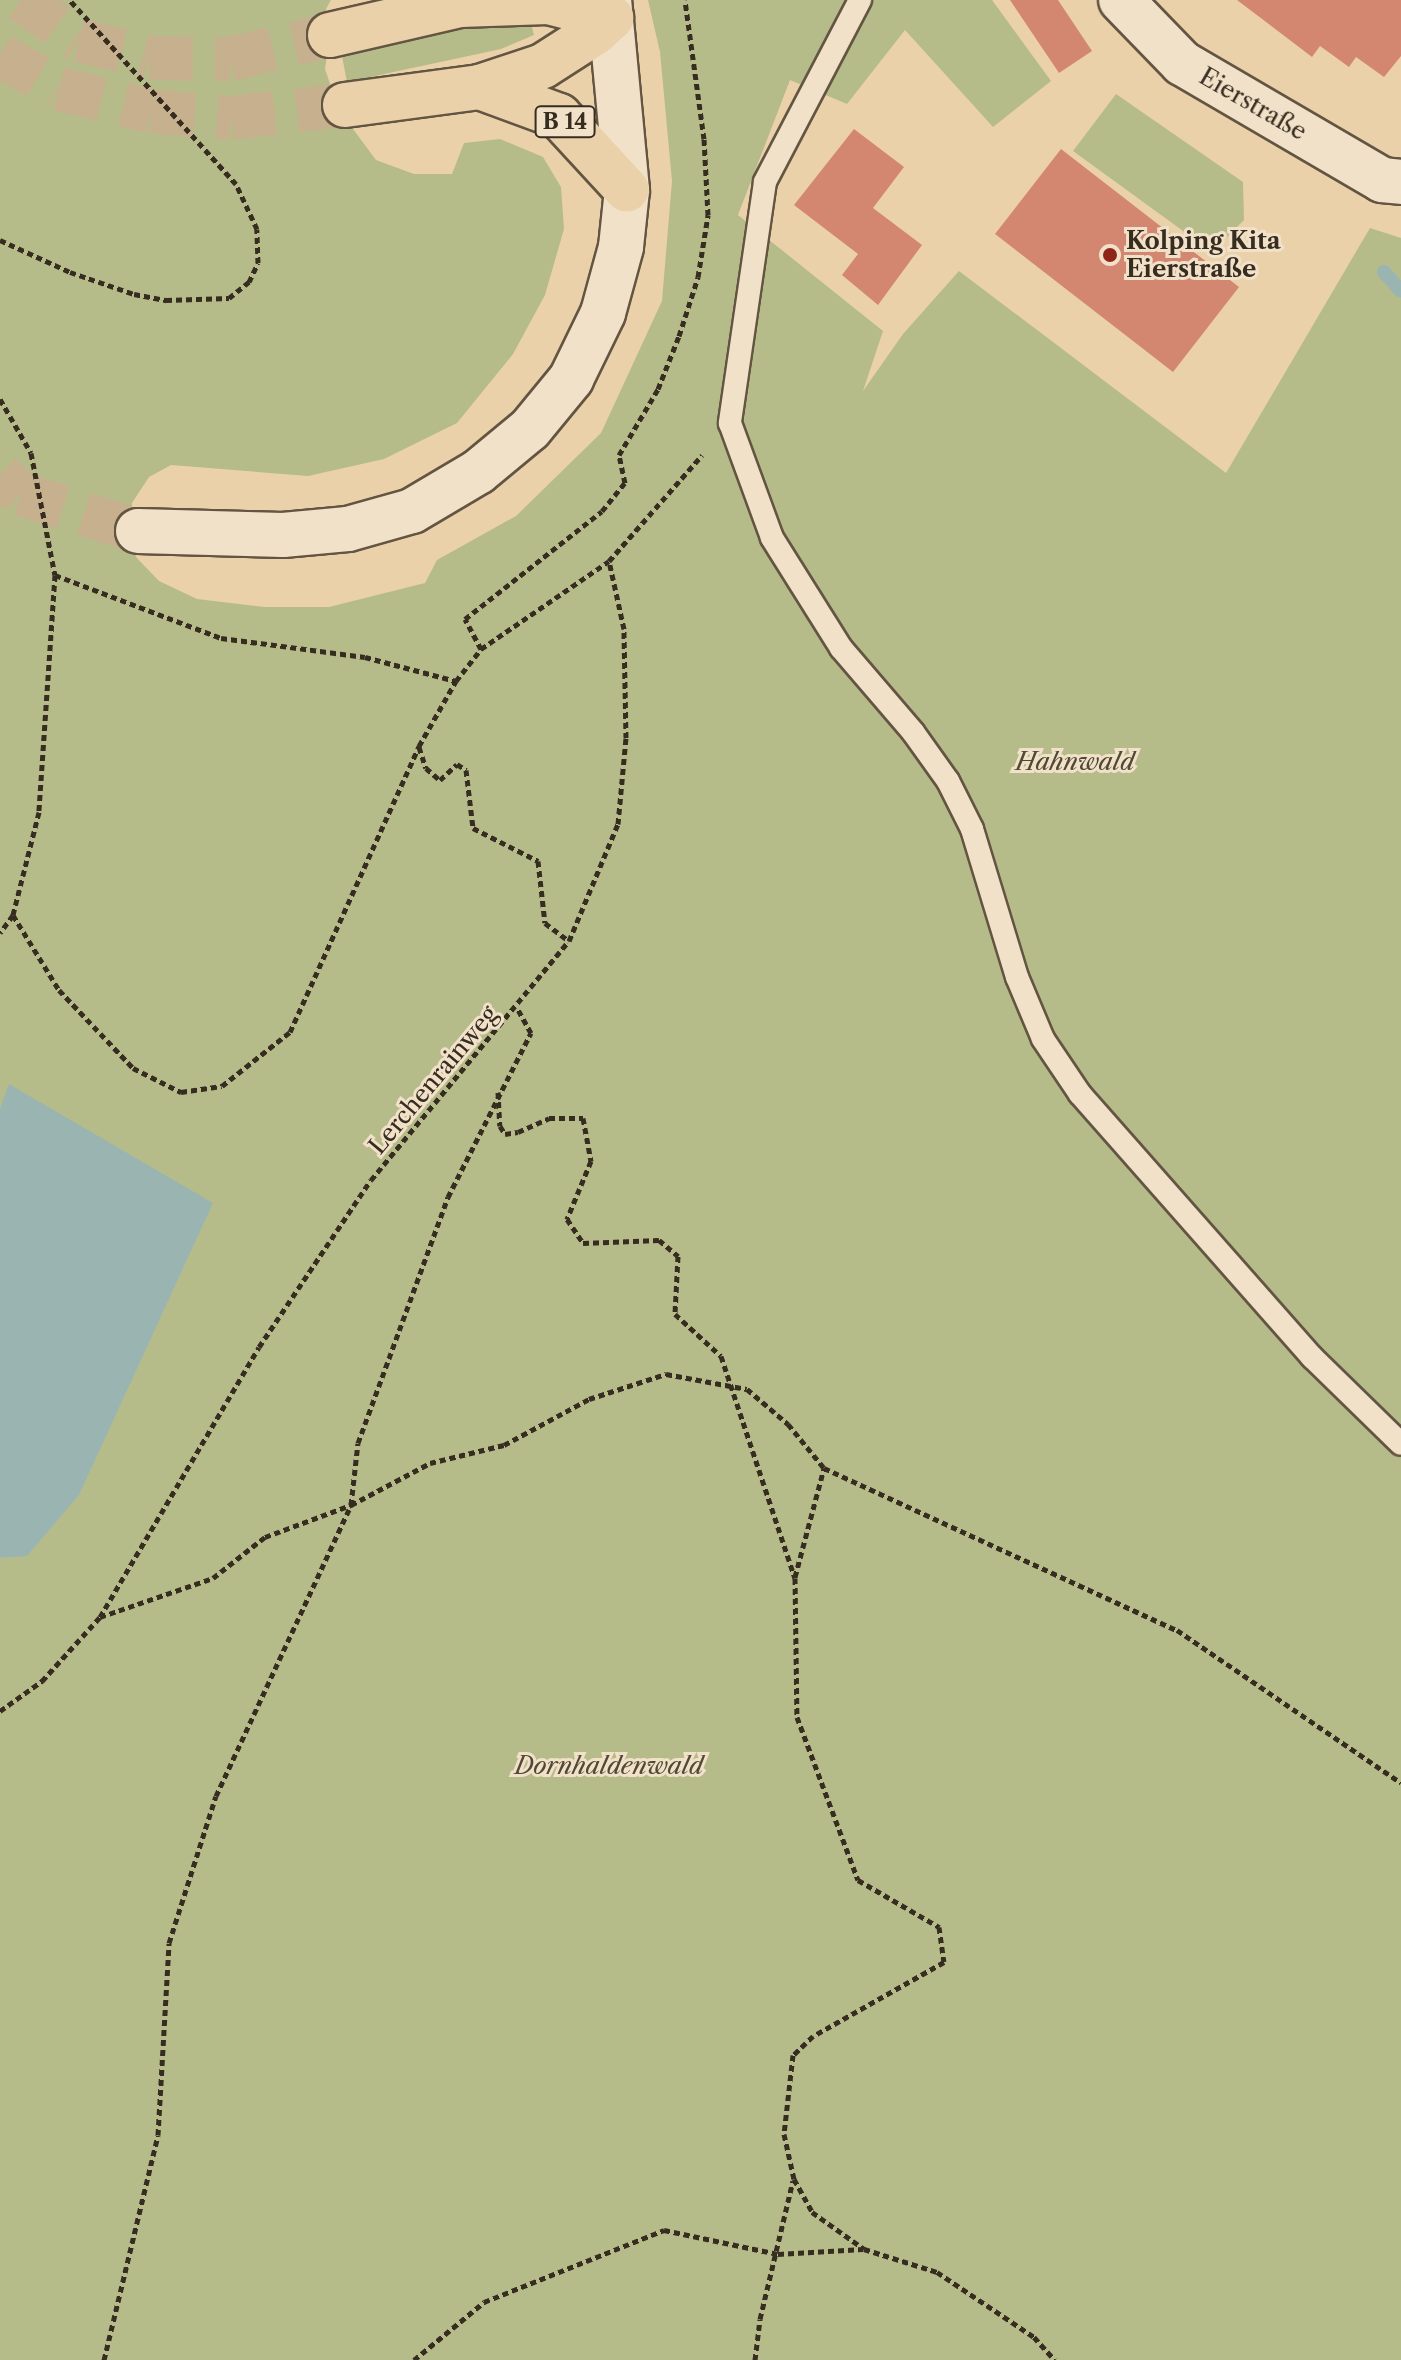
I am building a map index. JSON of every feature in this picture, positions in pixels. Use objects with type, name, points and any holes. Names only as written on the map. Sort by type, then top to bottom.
[{"type":"main road","name":"Eierstraße","points":[[1121,0],[1182,63],[1382,180],[1401,182]]},
{"type":"main road","points":[[138,531],[283,535],[348,529],[412,511],[478,472],[530,429],[571,379],[603,313],[621,247],[627,190],[606,6],[463,2],[330,35]]},
{"type":"main road","name":"B 14","points":[[345,105],[480,87],[543,66],[596,32],[606,6]]},
{"type":"main road","name":"B 14","points":[[480,87],[559,116],[627,190]]},
{"type":"lane","points":[[860,0],[765,182],[730,423],[772,538],[841,648],[913,732],[948,781],[972,829],[1017,977],[1043,1039],[1080,1094],[1159,1188],[1312,1357],[1401,1444]]},
{"type":"path","points":[[0,240],[70,272],[134,294],[166,300],[229,298],[249,282],[258,263],[257,229],[236,184],[70,0]]},
{"type":"path","points":[[0,399],[31,453],[55,575],[39,812],[13,915],[0,933]]},
{"type":"path","points":[[13,915],[59,990],[133,1068],[181,1092],[222,1086],[290,1032],[419,746],[456,681],[481,649],[609,561],[730,423]]},
{"type":"path","name":"Lerchenrainweg","points":[[0,1711],[42,1681],[100,1617],[259,1347],[371,1180],[517,1008],[569,941],[618,824],[626,738],[624,629],[609,561]]},
{"type":"path","points":[[55,575],[221,638],[365,657],[456,681]]},
{"type":"path","points":[[419,746],[426,768],[440,780],[457,764],[466,770],[473,828],[538,861],[545,923],[569,941]]},
{"type":"path","points":[[104,2360],[158,2135],[169,1943],[216,1796],[351,1505],[358,1443],[448,1197],[498,1092],[531,1033],[517,1008]]},
{"type":"path","points":[[498,1092],[500,1126],[505,1134],[518,1132],[549,1118],[583,1118],[591,1161],[567,1219],[583,1243],[659,1240],[678,1256],[675,1314],[721,1356],[795,1578]]},
{"type":"path","points":[[100,1617],[213,1578],[265,1537],[351,1505],[430,1463],[504,1445],[589,1399],[666,1374],[747,1389],[788,1424],[824,1468],[1177,1630],[1401,1783]]},
{"type":"path","points":[[824,1468],[795,1578],[797,1717],[858,1880],[939,1927],[944,1962],[825,2029],[793,2055],[784,2134],[794,2179],[812,2212],[864,2249],[937,2272],[1034,2337],[1055,2360]]},
{"type":"path","points":[[755,2360],[760,2319],[794,2179]]},
{"type":"path","points":[[414,2360],[484,2302],[664,2230],[778,2254],[864,2249]]},
{"type":"green space","name":"Dornhaldenwald","points":[[0,0],[331,0],[326,9],[330,35],[325,69],[339,110],[376,160],[414,174],[452,174],[464,143],[500,139],[543,157],[561,187],[564,229],[545,295],[513,354],[457,423],[384,459],[308,476],[171,465],[149,477],[132,503],[130,529],[136,557],[159,581],[197,599],[264,607],[329,607],[425,583],[437,560],[516,516],[601,433],[662,301],[672,181],[660,52],[648,0],[992,0],[1051,81],[993,127],[905,30],[847,104],[790,80],[738,215],[883,331],[863,391],[903,334],[959,271],[1226,473],[1370,228],[1401,238],[1401,2360],[0,2360],[0,1558],[27,1555],[10,1084],[0,1108]]},
{"type":"green space","points":[[471,21],[531,23],[534,35],[501,49],[347,82],[342,56]]},
{"type":"green space","points":[[1116,94],[1243,182],[1244,220],[1212,252],[1073,151]]},
{"type":"water","points":[[9,1084],[213,1203],[79,1495],[27,1556],[0,1558],[0,1108]]},
{"type":"building","points":[[1010,0],[1058,0],[1092,51],[1059,73]]},
{"type":"building","points":[[1237,0],[1401,0],[1401,56],[1384,77],[1356,57],[1349,67],[1320,46],[1312,57]]},
{"type":"building","points":[[854,129],[904,167],[873,208],[922,245],[878,305],[842,275],[858,254],[794,205]]},
{"type":"building","name":"Kolping Kita Eierstraße","points":[[1061,149],[1239,287],[1173,372],[995,234]]},
{"type":"waterway","points":[[1384,272],[1401,291]]},
{"type":"tunnel","points":[[21,0],[79,40],[149,58],[230,59],[330,35]]},
{"type":"tunnel","points":[[0,55],[59,89],[151,111],[231,118],[345,105]]},
{"type":"tunnel","points":[[0,474],[21,494],[138,531]]},
{"type":"place","name":"Kolping Kita Eierstraße","points":[[1110,255]]},
{"type":"park label","name":"Hahnwald","points":[[1075,762]]}]
